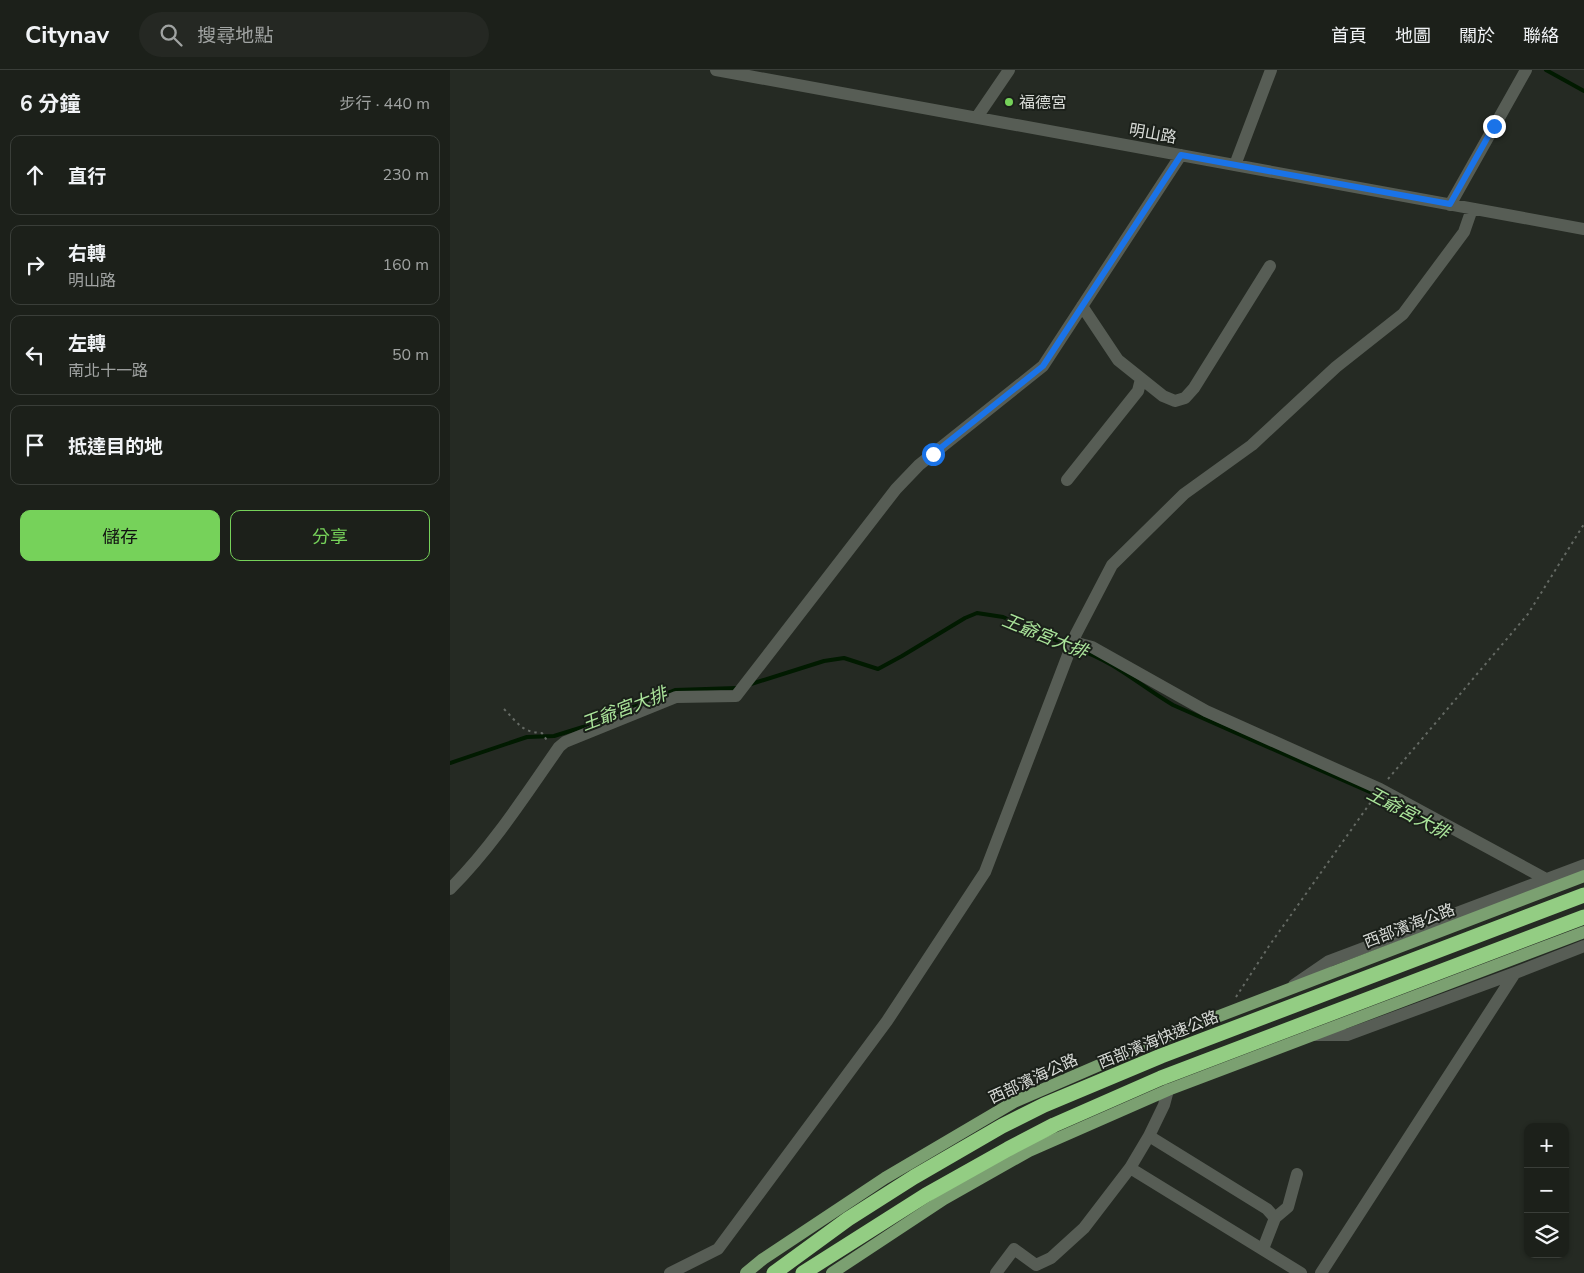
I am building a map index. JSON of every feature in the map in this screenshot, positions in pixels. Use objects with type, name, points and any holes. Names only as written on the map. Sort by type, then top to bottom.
[{"type":"highway","name":"西部濱海快速公路","points":[[774,1273],[848,1219],[914,1177],[1002,1126],[1044,1105],[1161,1056],[1584,895]]},
{"type":"highway","points":[[803,1273],[926,1195],[1054,1125],[1162,1078],[1584,916]]},
{"type":"main road","name":"西部濱海公路","points":[[746,1273],[763,1259],[885,1178],[1014,1102],[1162,1038],[1584,876]]},
{"type":"main road","points":[[832,1273],[944,1199],[1029,1151],[1168,1090],[1584,932]]},
{"type":"street","name":"明山路","points":[[716,70],[1584,229]]},
{"type":"street","points":[[977,118],[1009,70]]},
{"type":"street","points":[[1235,164],[1271,70]]},
{"type":"street","points":[[1450,204],[1526,70]]},
{"type":"street","points":[[450,889],[470,868],[559,747],[565,742],[676,697],[736,696],[896,489],[919,464],[1043,366],[1181,155]]},
{"type":"street","points":[[670,1273],[718,1249],[887,1021],[985,872],[1072,645],[1112,565],[1184,494],[1252,445],[1336,367],[1403,314],[1464,232],[1472,209]]},
{"type":"street","points":[[1082,306],[1118,360],[1163,396],[1175,400],[1186,398],[1270,266]]},
{"type":"street","points":[[1067,480],[1138,391],[1140,379]]},
{"type":"street","points":[[1072,645],[1092,647],[1206,711],[1546,879]]},
{"type":"street","points":[[1289,988],[1329,961],[1584,865]]},
{"type":"street","points":[[1313,1035],[1347,1035],[1584,946]]},
{"type":"street","points":[[1321,1273],[1515,973]]},
{"type":"street","points":[[996,1273],[1014,1249],[1036,1265],[1051,1258],[1084,1228],[1130,1168],[1149,1136],[1164,1105],[1168,1090]]},
{"type":"street","points":[[1149,1136],[1267,1209],[1275,1218]]},
{"type":"street","points":[[1130,1168],[1301,1273]]},
{"type":"street","points":[[1263,1249],[1275,1218],[1288,1206],[1297,1174]]},
{"type":"path","points":[[1226,1013],[1269,946],[1376,794],[1528,614],[1584,524]]},
{"type":"path","points":[[504,709],[522,727],[530,732],[542,733],[550,745]]},
{"type":"waterway","points":[[1546,70],[1584,91]]},
{"type":"waterway","name":"王爺宮大排","points":[[751,684],[824,661],[844,658],[878,669],[965,618],[977,613],[1003,617],[1069,646]]},
{"type":"waterway","name":"王爺宮大排","points":[[1080,650],[1117,668],[1173,705],[1372,793],[1419,817]]},
{"type":"waterway","name":"王爺宮大排","points":[[450,763],[527,737],[554,736],[583,727],[675,690],[737,688]]},
{"type":"place","name":"福德宮","points":[[1009,102]]},
{"type":"route","points":[[933,454],[1043,366],[1181,155],[1450,204],[1494,126]]}]
